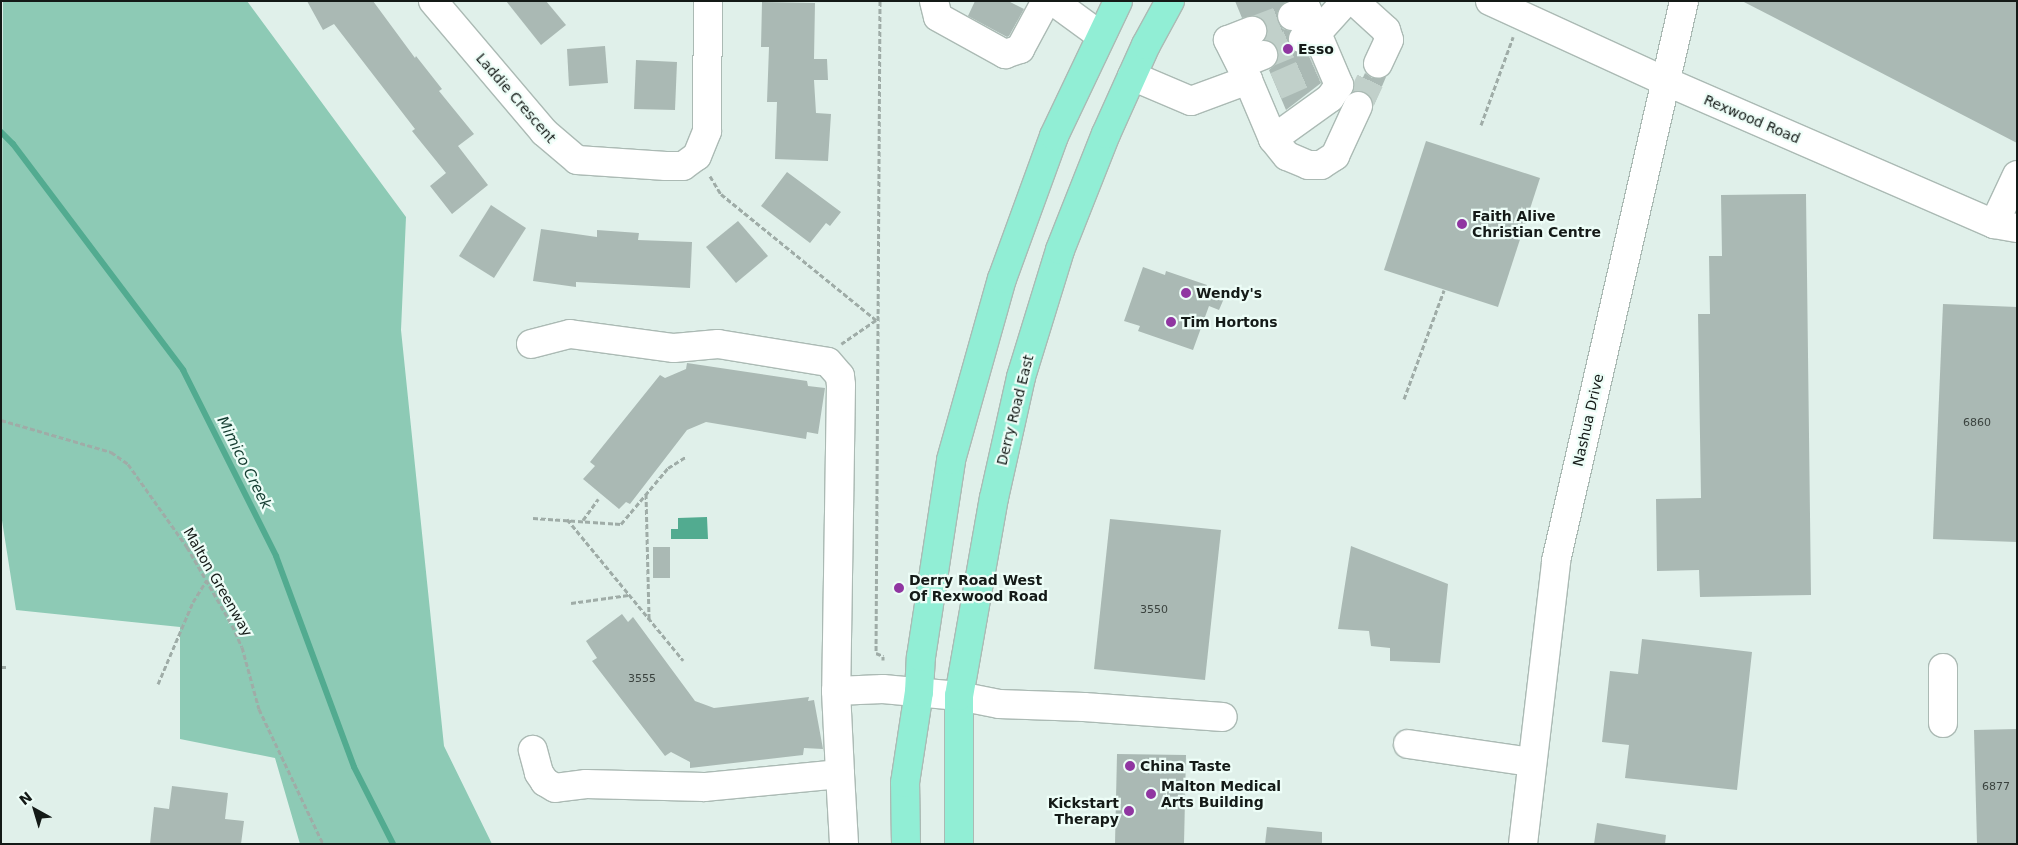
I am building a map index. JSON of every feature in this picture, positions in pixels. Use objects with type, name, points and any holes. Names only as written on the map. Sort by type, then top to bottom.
[{"type":"main road","points":[[906,844],[905,783],[919,692],[921,657],[951,460],[1002,280],[1054,136],[1118,1]]},
{"type":"main road","name":"Derry Road East","points":[[959,844],[959,696],[994,498],[1021,377],[1060,250],[1106,134],[1132,76],[1170,1]]},
{"type":"street","name":"Laddie Crescent","points":[[433,1],[544,132],[577,160],[683,166],[697,156]]},
{"type":"street","points":[[697,156],[707,131],[708,1]]},
{"type":"street","points":[[934,1],[938,17],[1005,54],[1020,49],[1046,1]]},
{"type":"street","points":[[1053,1],[1101,36]]},
{"type":"street","points":[[1273,139],[1330,98],[1339,85],[1323,66],[1304,29],[1346,1]]},
{"type":"street","points":[[1354,1],[1386,30],[1389,40],[1378,64]]},
{"type":"street","name":"Rexwood Road","points":[[1490,1],[1664,81],[2005,226]]},
{"type":"street","name":"Nashua Drive","points":[[1523,844],[1556,560],[1664,81],[1684,1]]},
{"type":"street","points":[[1132,76],[1191,101],[1256,68],[1273,139],[1287,156],[1308,165],[1321,165],[1335,156],[1358,106]]},
{"type":"street","points":[[2005,226],[2017,175]]},
{"type":"street","points":[[531,344],[570,334],[674,348],[718,344],[828,362],[840,376],[836,691],[844,844],[838,844]]},
{"type":"street","points":[[1943,668],[1944,723]]},
{"type":"street","points":[[836,691],[883,689],[959,696],[999,704],[1084,707],[1223,717]]},
{"type":"street","points":[[1408,744],[1532,762]]},
{"type":"street","points":[[533,750],[539,773],[545,782],[555,788],[586,784],[704,787],[840,774]]},
{"type":"path","points":[[880,1],[876,320],[876,653],[883,656],[883,660]]},
{"type":"path","points":[[1481,124],[1522,16]]},
{"type":"path","points":[[697,156],[721,194],[876,320]]},
{"type":"path","points":[[1404,399],[1444,290]]},
{"type":"path","points":[[820,360],[876,320]]},
{"type":"path","name":"Malton Greenway","points":[[1,420],[111,452],[128,464],[167,516],[206,581],[242,647],[259,709],[324,844]]},
{"type":"path","points":[[533,518],[621,524],[668,468],[687,456]]},
{"type":"path","points":[[646,493],[649,621]]},
{"type":"path","points":[[582,520],[598,499]]},
{"type":"path","points":[[567,519],[683,660]]},
{"type":"path","points":[[158,684],[193,602],[206,581]]},
{"type":"path","points":[[571,603],[629,595]]},
{"type":"shaded area","points":[[3,1],[247,1],[406,217],[401,330],[444,746],[492,844],[300,844],[275,758],[180,739],[180,627],[16,610],[1,514]]},
{"type":"shaded area","points":[[707,517],[708,539],[671,539],[671,529],[678,529],[678,518]]},
{"type":"building","points":[[307,1],[373,1],[415,58],[416,56],[442,89],[439,91],[474,134],[458,146],[488,185],[452,214],[430,186],[446,173],[412,131],[415,129],[334,24],[323,30]]},
{"type":"building","points":[[506,1],[546,1],[566,25],[541,45]]},
{"type":"building","points":[[975,1],[1008,1],[1024,9],[1007,37],[968,16]]},
{"type":"building","points":[[1235,1],[1286,1],[1277,13],[1278,22],[1283,29],[1290,31],[1288,45],[1293,51],[1308,54],[1321,83],[1286,110],[1269,70],[1276,64],[1278,57],[1277,49],[1273,43],[1265,40],[1267,33],[1266,25],[1262,19],[1255,16],[1242,18]]},
{"type":"building","points":[[1742,1],[2017,1],[2017,143]]},
{"type":"building","points":[[762,2],[815,3],[814,59],[827,59],[828,80],[814,80],[816,113],[831,114],[828,161],[775,159],[777,102],[767,102],[769,47],[761,47]]},
{"type":"building","points":[[605,46],[608,83],[569,86],[567,49]]},
{"type":"building","points":[[636,60],[677,62],[675,110],[634,109]]},
{"type":"building","points":[[1365,73],[1372,78],[1386,77],[1374,105],[1365,92],[1357,90]]},
{"type":"building","name":"Faith Alive Christian Centre","points":[[1426,141],[1540,178],[1498,307],[1384,270]]},
{"type":"building","points":[[787,172],[841,212],[830,226],[826,223],[810,243],[761,206]]},
{"type":"building","points":[[1806,194],[1811,595],[1700,597],[1699,570],[1657,571],[1656,499],[1701,498],[1698,314],[1710,314],[1709,256],[1722,256],[1721,195]]},
{"type":"building","points":[[491,205],[526,228],[494,278],[459,256]]},
{"type":"building","points":[[738,221],[768,256],[736,283],[706,247]]},
{"type":"building","points":[[541,229],[597,237],[597,230],[639,233],[638,240],[692,242],[690,288],[576,282],[576,287],[533,281]]},
{"type":"building","points":[[1143,267],[1165,275],[1166,271],[1207,285],[1206,289],[1225,296],[1219,310],[1209,306],[1193,350],[1138,331],[1140,326],[1124,321]]},
{"type":"building","points":[[1943,304],[2017,307],[2017,542],[1933,539]]},
{"type":"building","points":[[687,363],[807,381],[808,386],[825,388],[818,434],[807,432],[806,439],[706,422],[687,430],[630,504],[626,502],[619,509],[583,479],[595,466],[590,462],[660,375],[665,378],[686,369]]},
{"type":"building","points":[[1110,519],[1221,530],[1205,680],[1094,669]]},
{"type":"building","points":[[1351,546],[1448,584],[1440,663],[1390,661],[1390,648],[1371,646],[1369,631],[1338,629]]},
{"type":"building","points":[[653,547],[670,547],[670,578],[653,578]]},
{"type":"building","points":[[622,614],[628,622],[633,617],[695,701],[714,708],[809,697],[808,701],[814,700],[823,749],[804,748],[803,755],[690,768],[690,762],[671,752],[665,756],[592,661],[597,658],[586,641]]},
{"type":"building","points":[[1642,639],[1752,652],[1737,790],[1625,778],[1629,745],[1602,742],[1610,671],[1638,674]]},
{"type":"building","points":[[2017,729],[2017,844],[1977,844],[1974,730]]},
{"type":"building","name":"Malton Medical Arts Building","points":[[1117,754],[1186,755],[1184,844],[1115,844]]},
{"type":"building","points":[[172,786],[228,793],[225,819],[244,821],[241,844],[150,844],[154,807],[169,809]]},
{"type":"building","points":[[1597,823],[1666,835],[1665,844],[1594,844]]},
{"type":"building","points":[[1267,827],[1322,832],[1322,844],[1265,844]]},
{"type":"waterway","name":"Mimico Creek","points":[[1,132],[13,144],[183,370],[276,556],[354,767],[393,844]]},
{"type":"tunnel","points":[[1252,31],[1292,16]]},
{"type":"tunnel","points":[[1263,55],[1302,39]]},
{"type":"tunnel","points":[[1358,106],[1378,64]]},
{"type":"tunnel","points":[[1276,86],[1315,69]]},
{"type":"place","name":"Esso","points":[[1288,49]]},
{"type":"place","name":"Faith Alive Christian Centre","points":[[1462,224]]},
{"type":"place","name":"Wendy's","points":[[1186,293]]},
{"type":"place","name":"Tim Hortons","points":[[1171,322]]},
{"type":"place","name":"Derry Road West Of Rexwood Road","points":[[899,588]]},
{"type":"place","name":"China Taste","points":[[1130,766]]},
{"type":"place","name":"Malton Medical Arts Building","points":[[1151,794]]},
{"type":"place","name":"Kickstart Therapy","points":[[1129,811]]}]
